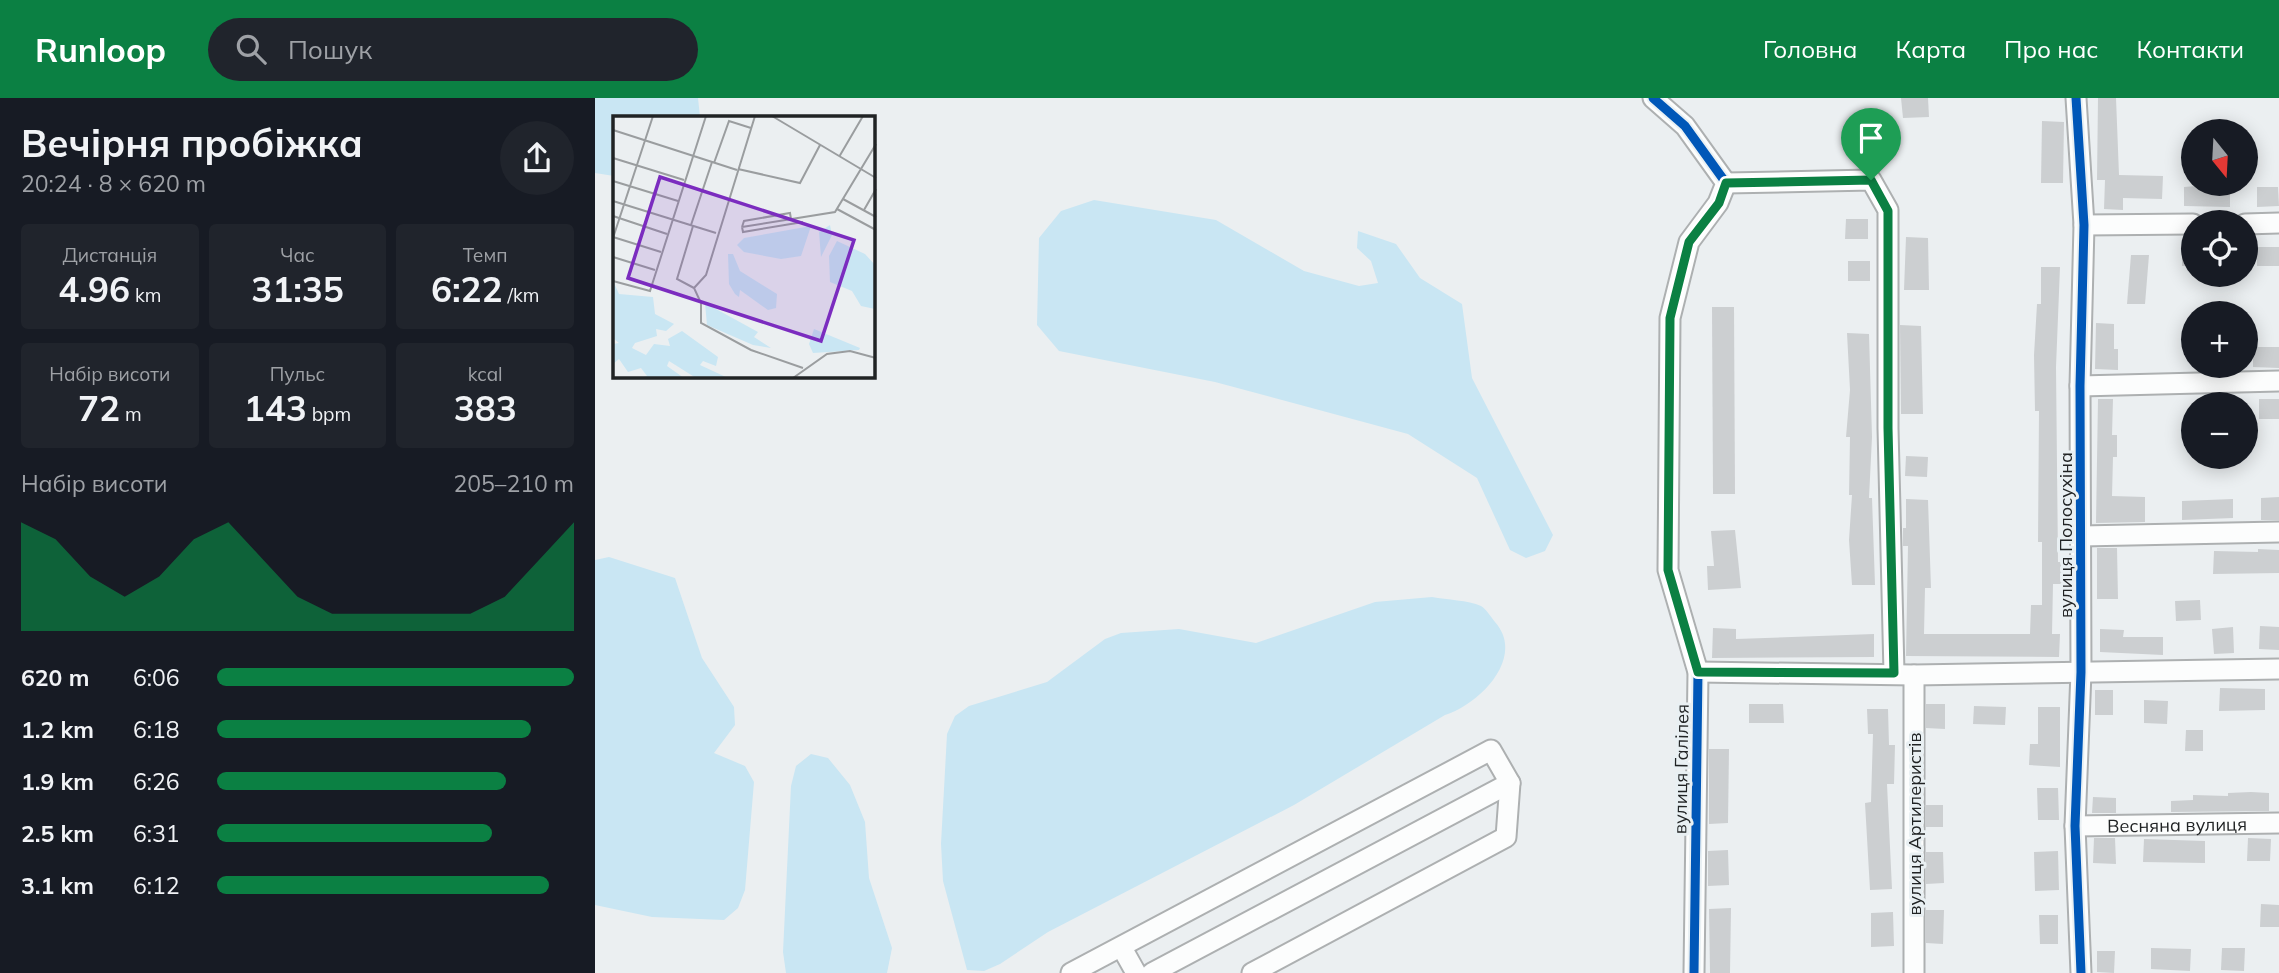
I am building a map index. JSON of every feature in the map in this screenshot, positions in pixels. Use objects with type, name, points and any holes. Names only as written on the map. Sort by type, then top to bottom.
[{"type":"street","points":[[1653,98],[1685,126],[1726,183]]},
{"type":"street","name":"вулиця Полосухіна","points":[[2075,98],[2084,225],[2080,386],[2081,673],[2075,826],[2081,973]]},
{"type":"street","name":"вулиця Артилеристів","points":[[1726,183],[1871,180],[1888,211],[1888,428],[1904,674],[1914,973]]},
{"type":"street","name":"вулиця Галілея","points":[[1695,973],[1698,672],[1668,570],[1670,318],[1689,242],[1719,203],[1726,183]]},
{"type":"street","points":[[2258,224],[2279,223]]},
{"type":"street","points":[[2084,225],[2181,224]]},
{"type":"street","points":[[2080,386],[2279,381]]},
{"type":"street","points":[[2081,536],[2279,532]]},
{"type":"street","points":[[1698,672],[1904,674],[2279,669]]},
{"type":"street","points":[[1071,973],[1491,750],[1510,783],[1506,837],[1252,973]]},
{"type":"street","points":[[1152,973],[1510,783]]},
{"type":"street","name":"Весняна вулиця","points":[[2075,826],[2279,823]]},
{"type":"street","points":[[1122,948],[1136,973]]},
{"type":"shaded area","points":[[595,98],[698,98],[700,116],[613,116],[613,176],[595,173]]},
{"type":"shaded area","points":[[1094,200],[1216,220],[1304,271],[1359,286],[1378,283],[1371,261],[1357,248],[1358,231],[1396,244],[1420,278],[1462,304],[1472,378],[1553,535],[1545,551],[1526,558],[1510,550],[1477,478],[1408,434],[1215,382],[1059,351],[1037,325],[1039,238],[1061,211]]},
{"type":"shaded area","points":[[609,557],[675,578],[702,658],[734,707],[735,725],[714,753],[745,766],[754,782],[745,890],[738,908],[724,920],[652,917],[595,905],[595,560]]},
{"type":"shaded area","points":[[1432,597],[1481,606],[1503,636],[1505,650],[1502,664],[1495,678],[1472,701],[1294,805],[1048,932],[1000,964],[984,971],[967,970],[943,881],[941,844],[947,734],[955,716],[969,706],[1047,682],[1105,639],[1121,633],[1179,629],[1256,643],[1375,602]]},
{"type":"shaded area","points":[[811,754],[828,758],[850,785],[865,822],[869,878],[892,948],[887,973],[786,973],[783,952],[791,786],[796,766]]},
{"type":"building","points":[[1901,98],[1928,98],[1929,117],[1903,118]]},
{"type":"building","points":[[2098,98],[2116,98],[2119,175],[2163,176],[2162,199],[2123,198],[2123,210],[2104,209],[2105,180],[2097,180]]},
{"type":"building","points":[[2042,121],[2064,122],[2063,183],[2041,183]]},
{"type":"building","points":[[2258,187],[2278,187],[2279,206],[2257,207]]},
{"type":"building","points":[[2184,196],[2230,196],[2230,207],[2184,206]]},
{"type":"building","points":[[1846,219],[1868,219],[1868,239],[1845,239]]},
{"type":"building","points":[[1906,237],[1928,238],[1929,290],[1904,290]]},
{"type":"building","points":[[2258,247],[2279,247],[2279,266],[2258,266]]},
{"type":"building","points":[[2131,255],[2149,255],[2145,304],[2127,304]]},
{"type":"building","points":[[1848,261],[1870,261],[1870,281],[1848,281]]},
{"type":"building","points":[[2041,267],[2060,267],[2056,367],[2058,562],[2062,562],[2062,584],[2053,584],[2052,634],[2060,634],[2059,657],[1906,656],[1908,546],[1903,546],[1903,528],[1906,528],[1906,499],[1928,500],[1931,588],[1925,588],[1924,634],[2030,634],[2031,605],[2042,605],[2042,542],[2038,542],[2039,411],[2035,411],[2034,355],[2037,304],[2041,304]]},
{"type":"building","points":[[1712,307],[1734,307],[1735,494],[1713,494]]},
{"type":"building","points":[[2096,323],[2114,324],[2114,349],[2118,349],[2118,370],[2095,369]]},
{"type":"building","points":[[1900,325],[1921,326],[1923,414],[1901,414]]},
{"type":"building","points":[[1847,333],[1869,334],[1872,437],[1869,498],[1872,498],[1875,585],[1852,585],[1849,540],[1852,495],[1849,495],[1850,437],[1846,437],[1850,390]]},
{"type":"building","points":[[2258,347],[2279,347],[2279,368],[2258,367]]},
{"type":"building","points":[[2098,399],[2113,399],[2112,435],[2117,435],[2117,457],[2113,457],[2112,496],[2145,497],[2145,522],[2096,523]]},
{"type":"building","points":[[2259,399],[2279,399],[2279,419],[2259,419]]},
{"type":"building","points":[[1906,456],[1928,457],[1927,477],[1905,476]]},
{"type":"building","points":[[2279,497],[2279,520],[2261,520],[2261,498]]},
{"type":"building","points":[[2233,499],[2233,518],[2182,520],[2182,501]]},
{"type":"building","points":[[1735,530],[1741,588],[1708,590],[1707,566],[1714,566],[1711,531]]},
{"type":"building","points":[[2097,548],[2117,548],[2118,599],[2097,599]]},
{"type":"building","points":[[2258,549],[2279,550],[2279,573],[2213,574],[2214,551],[2258,552]]},
{"type":"building","points":[[2200,600],[2201,620],[2176,621],[2175,601]]},
{"type":"building","points":[[2260,626],[2279,627],[2279,650],[2259,649]]},
{"type":"building","points":[[2233,627],[2234,653],[2214,654],[2212,629]]},
{"type":"building","points":[[1713,628],[1736,629],[1736,639],[1874,634],[1874,657],[1712,658]]},
{"type":"building","points":[[2100,629],[2124,630],[2123,637],[2163,637],[2163,655],[2100,652]]},
{"type":"building","points":[[2220,688],[2265,689],[2265,710],[2219,711]]},
{"type":"building","points":[[2095,690],[2113,690],[2113,715],[2095,715]]},
{"type":"building","points":[[2144,700],[2168,701],[2167,724],[2144,723]]},
{"type":"building","points":[[1749,704],[1783,704],[1784,723],[1749,723]]},
{"type":"building","points":[[1926,704],[1945,704],[1945,729],[1926,728]]},
{"type":"building","points":[[1974,706],[2006,707],[2005,725],[1973,724]]},
{"type":"building","points":[[2038,707],[2060,707],[2060,767],[2029,765],[2030,744],[2038,744]]},
{"type":"building","points":[[1867,709],[1888,709],[1889,745],[1895,745],[1894,784],[1887,784],[1892,889],[1870,890],[1865,803],[1871,802],[1873,734],[1868,734]]},
{"type":"building","points":[[2186,730],[2203,730],[2203,751],[2185,751]]},
{"type":"building","points":[[1709,749],[1729,749],[1728,823],[1709,824]]},
{"type":"building","points":[[2037,788],[2058,788],[2059,820],[2038,820]]},
{"type":"building","points":[[2228,793],[2269,793],[2269,811],[2171,812],[2171,801],[2193,800],[2193,795],[2228,796]]},
{"type":"building","points":[[2093,797],[2116,798],[2116,813],[2092,813]]},
{"type":"building","points":[[1926,805],[1943,805],[1943,827],[1926,827]]},
{"type":"building","points":[[2094,838],[2115,838],[2116,864],[2093,863]]},
{"type":"building","points":[[2248,838],[2271,839],[2270,861],[2247,861]]},
{"type":"building","points":[[2144,839],[2205,841],[2205,863],[2143,862]]},
{"type":"building","points":[[1728,850],[1729,885],[1708,886],[1708,851]]},
{"type":"building","points":[[2058,851],[2059,890],[2035,891],[2034,852]]},
{"type":"building","points":[[1926,852],[1943,852],[1944,883],[1926,884]]},
{"type":"building","points":[[2261,904],[2279,905],[2279,927],[2260,927]]},
{"type":"building","points":[[1731,908],[1730,973],[1710,973],[1709,909]]},
{"type":"building","points":[[1926,910],[1944,910],[1943,944],[1926,943]]},
{"type":"building","points":[[1893,912],[1894,946],[1871,947],[1871,913]]},
{"type":"building","points":[[2039,915],[2058,915],[2058,944],[2040,944]]},
{"type":"building","points":[[2151,948],[2191,949],[2190,971],[2151,969]]},
{"type":"building","points":[[2222,948],[2245,948],[2244,971],[2221,970]]},
{"type":"building","points":[[2097,951],[2115,951],[2114,973],[2097,972]]},
{"type":"cycle path","points":[[1653,98],[1685,126],[1726,183],[1718,203],[1689,242],[1670,318],[1668,570],[1698,672],[1694,973]]},
{"type":"cycle path","points":[[2076,98],[2084,225],[2080,386],[2081,672],[2075,826],[2081,973]]},
{"type":"cycle path","points":[[1726,183],[1871,180],[1888,210],[1888,428],[1894,673]]},
{"type":"route","points":[[1871,180],[1888,211],[1888,428],[1894,673],[1698,672],[1668,570],[1670,318],[1689,242],[1719,203],[1726,183],[1871,180]]}]
